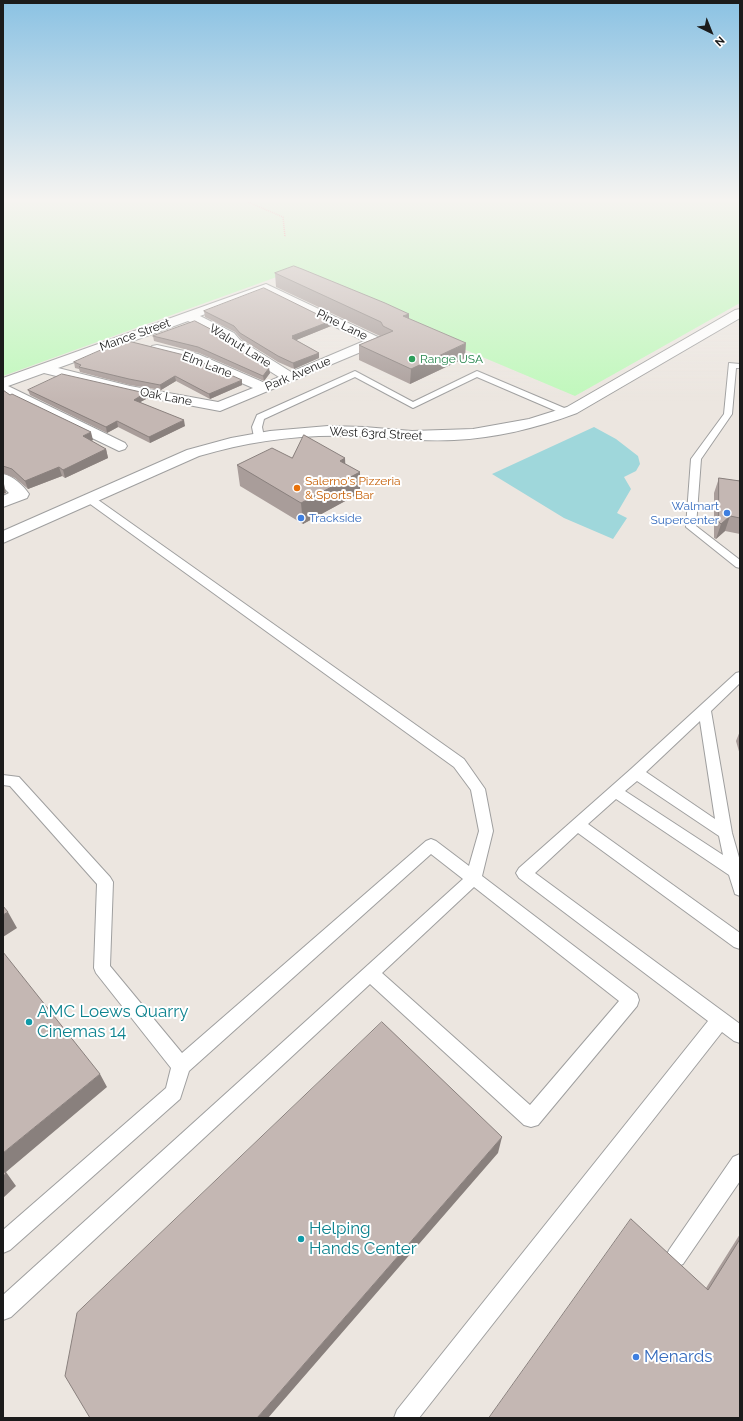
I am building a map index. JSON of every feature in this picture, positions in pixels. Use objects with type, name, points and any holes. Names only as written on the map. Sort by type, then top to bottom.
[{"type":"street","name":"Mance Street","points":[[3,383],[266,288]]},
{"type":"street","name":"Pine Lane","points":[[266,288],[375,341]]},
{"type":"street","name":"West 63rd Street","points":[[3,538],[193,453],[219,445],[294,432],[350,431],[410,436],[471,434],[501,431],[550,418],[566,412],[740,313]]},
{"type":"street","name":"Walnut Lane","points":[[189,316],[229,336],[235,343],[290,377]]},
{"type":"street","name":"Elm Lane","points":[[124,339],[157,349],[193,357],[265,388]]},
{"type":"street","name":"Park Avenue","points":[[220,407],[375,341]]},
{"type":"street","name":"Oak Lane","points":[[42,368],[130,390],[220,407]]},
{"type":"street","points":[[3,388],[119,446]]},
{"type":"street","points":[[3,479],[22,494],[3,502]]},
{"type":"lane","points":[[740,366],[732,365],[728,414],[696,459],[691,527],[740,565]]},
{"type":"lane","points":[[259,437],[257,427],[260,417],[355,374],[414,405],[477,374],[566,412]]},
{"type":"lane","points":[[3,1309],[474,878],[486,831],[478,789],[459,763],[90,499]]},
{"type":"lane","points":[[740,676],[636,773],[524,873],[740,1036]]},
{"type":"lane","points":[[704,709],[725,833],[740,889]]},
{"type":"lane","points":[[636,773],[725,833]]},
{"type":"lane","points":[[3,780],[14,781],[105,882],[102,968],[181,1066]]},
{"type":"lane","points":[[616,791],[735,871]]},
{"type":"lane","points":[[578,825],[740,942]]},
{"type":"lane","points":[[3,1243],[174,1093],[181,1066],[431,844],[631,1000],[531,1118],[370,973]]},
{"type":"lane","points":[[405,1418],[720,1020]]},
{"type":"lane","points":[[676,1258],[740,1164]]},
{"type":"green space","points":[[3,268],[740,268],[740,303],[575,396],[285,274],[3,376]]},
{"type":"water","points":[[594,427],[616,439],[638,456],[640,464],[636,471],[624,477],[631,489],[617,513],[627,518],[613,539],[564,518],[492,474]]},
{"type":"building","points":[[288,268],[300,268],[385,303],[409,314],[403,316],[466,343],[411,369],[359,345],[393,331],[383,326],[381,322],[275,273]]},
{"type":"building","points":[[264,288],[331,321],[292,336],[294,337],[292,338],[319,353],[293,363],[278,356],[240,333],[234,326],[204,311]]},
{"type":"building","points":[[195,321],[222,335],[229,342],[269,368],[263,376],[198,347],[153,336]]},
{"type":"building","points":[[124,340],[188,356],[242,380],[209,394],[175,376],[160,385],[79,367],[81,365],[74,362]]},
{"type":"building","points":[[62,374],[145,393],[134,400],[184,420],[149,437],[117,421],[106,427],[28,390]]},
{"type":"building","points":[[3,390],[10,395],[12,394],[91,432],[83,436],[106,449],[63,470],[59,467],[25,481],[12,469],[3,466]]},
{"type":"building","points":[[304,435],[345,458],[340,461],[360,472],[301,503],[237,465],[272,448],[292,458]]},
{"type":"building","points":[[719,478],[740,481],[740,518],[730,516],[721,524],[719,522]]},
{"type":"building","points":[[3,906],[8,912],[3,915]]},
{"type":"building","name":"AMC Loews Quarry Cinemas 14","points":[[3,952],[100,1074],[3,1153]]},
{"type":"building","name":"Helping Hands Center","points":[[382,1022],[502,1137],[257,1418],[90,1418],[65,1376],[77,1313]]},
{"type":"building","name":"Menards","points":[[631,1219],[708,1290],[740,1239],[740,1418],[489,1418]]},
{"type":"place","name":"Range USA","points":[[412,359]]},
{"type":"place","name":"Salerno's Pizzeria & Sports Bar","points":[[297,488]]},
{"type":"place","name":"Walmart Supercenter","points":[[727,513]]},
{"type":"place","name":"Trackside","points":[[301,518]]},
{"type":"place","name":"AMC Loews Quarry Cinemas 14","points":[[29,1022]]},
{"type":"place","name":"Helping Hands Center","points":[[301,1239]]},
{"type":"place","name":"Menards","points":[[636,1357]]}]
